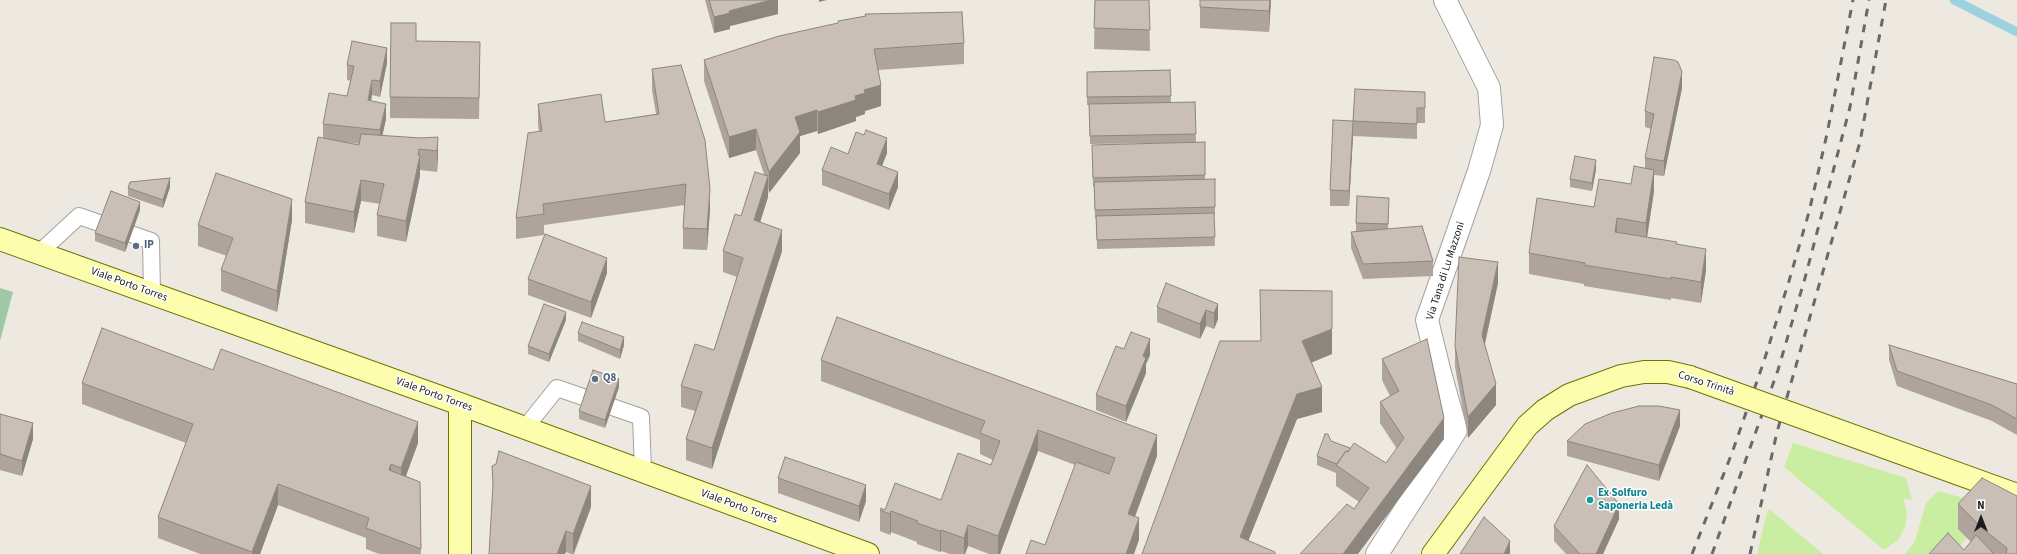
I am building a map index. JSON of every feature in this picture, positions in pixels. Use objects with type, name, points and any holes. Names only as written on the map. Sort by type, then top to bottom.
[{"type":"main road","name":"Viale Porto Torres","points":[[0,239],[460,404],[868,554]]},
{"type":"main road","name":"Corso Trinità","points":[[1434,554],[1527,426],[1545,410],[1569,395],[1621,376],[1644,372],[1668,372],[1690,376],[2017,495]]},
{"type":"main road","points":[[460,404],[460,554]]},
{"type":"street","name":"Via Tana di Lu Mazzoni","points":[[1377,554],[1456,430],[1427,320],[1479,171],[1492,125],[1489,88],[1445,0]]},
{"type":"lane","points":[[39,253],[79,216],[150,241],[152,294]]},
{"type":"lane","points":[[525,428],[557,388],[641,417],[643,471]]},
{"type":"green space","points":[[0,288],[13,292],[0,341]]},
{"type":"green space","points":[[1793,443],[1906,478],[1912,500],[1903,498],[1907,513],[1905,527],[1899,539],[1884,550],[1784,467]]},
{"type":"green space","points":[[1938,491],[1982,503],[1967,538],[1952,554],[1905,554],[1915,541],[1926,503]]},
{"type":"green space","points":[[1769,509],[1823,554],[1757,554]]},
{"type":"building","points":[[709,0],[771,0],[729,11],[730,13],[714,17]]},
{"type":"building","points":[[1095,0],[1149,0],[1150,30],[1094,28]]},
{"type":"building","points":[[1200,0],[1270,0],[1269,11],[1200,7]]},
{"type":"building","points":[[962,12],[964,43],[874,49],[881,85],[864,90],[865,93],[855,96],[856,100],[818,112],[817,110],[795,117],[800,132],[769,172],[756,129],[729,137],[704,60],[779,36],[838,23],[838,21],[866,16],[865,14]]},
{"type":"building","points":[[391,23],[416,23],[416,41],[480,42],[479,98],[390,97]]},
{"type":"building","points":[[352,41],[387,48],[380,81],[372,80],[368,100],[386,104],[380,130],[323,124],[329,93],[347,96],[354,66],[347,65]]},
{"type":"building","points":[[1654,57],[1678,62],[1682,72],[1664,161],[1645,158],[1654,114],[1645,111]]},
{"type":"building","points":[[681,65],[705,140],[710,189],[707,229],[683,228],[686,184],[543,204],[544,214],[516,218],[528,133],[542,131],[538,104],[601,94],[605,122],[659,114],[652,69]]},
{"type":"building","points":[[1170,70],[1171,96],[1087,97],[1087,72]]},
{"type":"building","points":[[1355,89],[1425,92],[1425,108],[1417,108],[1417,124],[1353,121]]},
{"type":"building","points":[[1195,102],[1196,134],[1090,136],[1089,104]]},
{"type":"building","points":[[1333,120],[1353,121],[1349,191],[1330,190]]},
{"type":"building","points":[[866,130],[887,138],[877,164],[898,172],[889,194],[822,170],[831,147],[848,154],[856,132],[864,135]]},
{"type":"building","points":[[361,134],[421,138],[438,137],[437,151],[419,149],[418,155],[420,155],[406,221],[377,215],[384,184],[361,180],[354,212],[305,202],[318,137],[359,145]]},
{"type":"building","points":[[1205,142],[1205,175],[1093,178],[1092,145]]},
{"type":"building","points":[[1575,156],[1596,160],[1592,183],[1570,179]]},
{"type":"building","points":[[1634,166],[1654,170],[1646,223],[1617,218],[1615,232],[1677,242],[1676,244],[1706,249],[1701,282],[1671,277],[1671,279],[1584,265],[1585,263],[1529,253],[1537,198],[1594,207],[1599,179],[1631,184]]},
{"type":"building","points":[[755,172],[768,176],[754,220],[782,230],[712,448],[686,439],[702,392],[681,386],[695,344],[714,350],[743,258],[723,251],[735,214],[741,216]]},
{"type":"building","points":[[216,173],[292,199],[277,291],[221,270],[233,238],[198,225]]},
{"type":"building","points":[[170,178],[163,200],[128,188],[130,182]]},
{"type":"building","points":[[1215,179],[1215,207],[1095,210],[1094,182]]},
{"type":"building","points":[[111,191],[140,202],[125,243],[95,233]]},
{"type":"building","points":[[1357,196],[1389,198],[1388,224],[1356,223]]},
{"type":"building","points":[[1214,213],[1215,237],[1097,240],[1096,216]]},
{"type":"building","points":[[1422,226],[1433,261],[1363,264],[1351,232]]},
{"type":"building","points":[[545,234],[607,258],[591,302],[528,279]]},
{"type":"building","points":[[1459,257],[1498,262],[1482,335],[1496,384],[1468,417],[1455,346]]},
{"type":"building","points":[[1166,283],[1218,304],[1214,313],[1206,310],[1200,324],[1157,307]]},
{"type":"building","points":[[1260,290],[1332,291],[1332,329],[1302,341],[1322,387],[1297,394],[1240,537],[1275,552],[1275,554],[1142,554],[1220,341],[1261,341]]},
{"type":"building","points":[[544,304],[566,312],[549,354],[528,346]]},
{"type":"building","points":[[837,317],[1157,435],[1128,514],[1139,518],[1126,554],[1026,554],[1031,540],[1045,545],[1076,462],[1109,474],[1115,458],[1038,430],[998,536],[968,525],[964,538],[917,523],[918,521],[891,511],[890,514],[880,510],[881,508],[885,510],[895,483],[941,500],[958,453],[991,465],[1000,441],[980,433],[985,421],[821,360]]},
{"type":"building","points":[[582,322],[624,337],[620,350],[578,333]]},
{"type":"building","points":[[102,328],[213,370],[221,349],[418,422],[401,468],[391,464],[389,470],[420,482],[421,549],[366,528],[369,518],[278,484],[252,552],[158,517],[193,424],[82,383]]},
{"type":"building","points":[[1131,332],[1150,339],[1143,356],[1146,358],[1126,406],[1096,395],[1116,346],[1124,349]]},
{"type":"building","points":[[1427,339],[1444,418],[1343,554],[1300,554],[1347,504],[1354,509],[1369,488],[1336,465],[1346,451],[1348,452],[1354,443],[1386,463],[1404,438],[1380,402],[1399,391],[1382,359]]},
{"type":"building","points":[[1889,345],[2017,384],[2017,419],[1992,405],[1897,371]]},
{"type":"building","points":[[593,370],[619,379],[605,420],[579,411]]},
{"type":"building","points":[[1639,406],[1659,406],[1680,410],[1659,465],[1567,441],[1585,424],[1612,413]]},
{"type":"building","points":[[0,414],[33,423],[22,461],[0,454]]},
{"type":"building","points":[[1325,434],[1328,434],[1331,441],[1350,448],[1348,452],[1346,451],[1337,464],[1317,456]]},
{"type":"building","points":[[499,451],[591,486],[573,534],[566,531],[557,554],[489,554],[493,484],[492,466],[496,464]]},
{"type":"building","points":[[785,457],[866,485],[859,506],[778,478]]},
{"type":"building","name":"Ex Solfuro Saponeria Ledà","points":[[1587,465],[1619,504],[1596,554],[1580,554],[1554,526]]},
{"type":"building","points":[[1982,478],[2017,496],[2017,554],[2006,554],[2007,548],[1984,530],[1958,504]]},
{"type":"building","points":[[1484,517],[1510,541],[1504,554],[1460,554]]},
{"type":"building","points":[[1948,533],[1964,550],[1976,535],[1994,554],[1929,554]]},
{"type":"waterway","points":[[1954,0],[2017,32]]},
{"type":"railway","points":[[1692,554],[1732,453],[1764,361],[1789,281],[1809,212],[1827,134],[1853,0]]},
{"type":"railway","points":[[1712,554],[1778,370],[1805,278],[1850,107],[1869,0]]},
{"type":"railway","points":[[1750,554],[1777,432],[1860,142],[1886,0]]},
{"type":"place","name":"IP","points":[[136,246]]},
{"type":"place","name":"Q8","points":[[595,379]]},
{"type":"place","name":"Ex Solfuro Saponeria Ledà","points":[[1590,500]]}]
